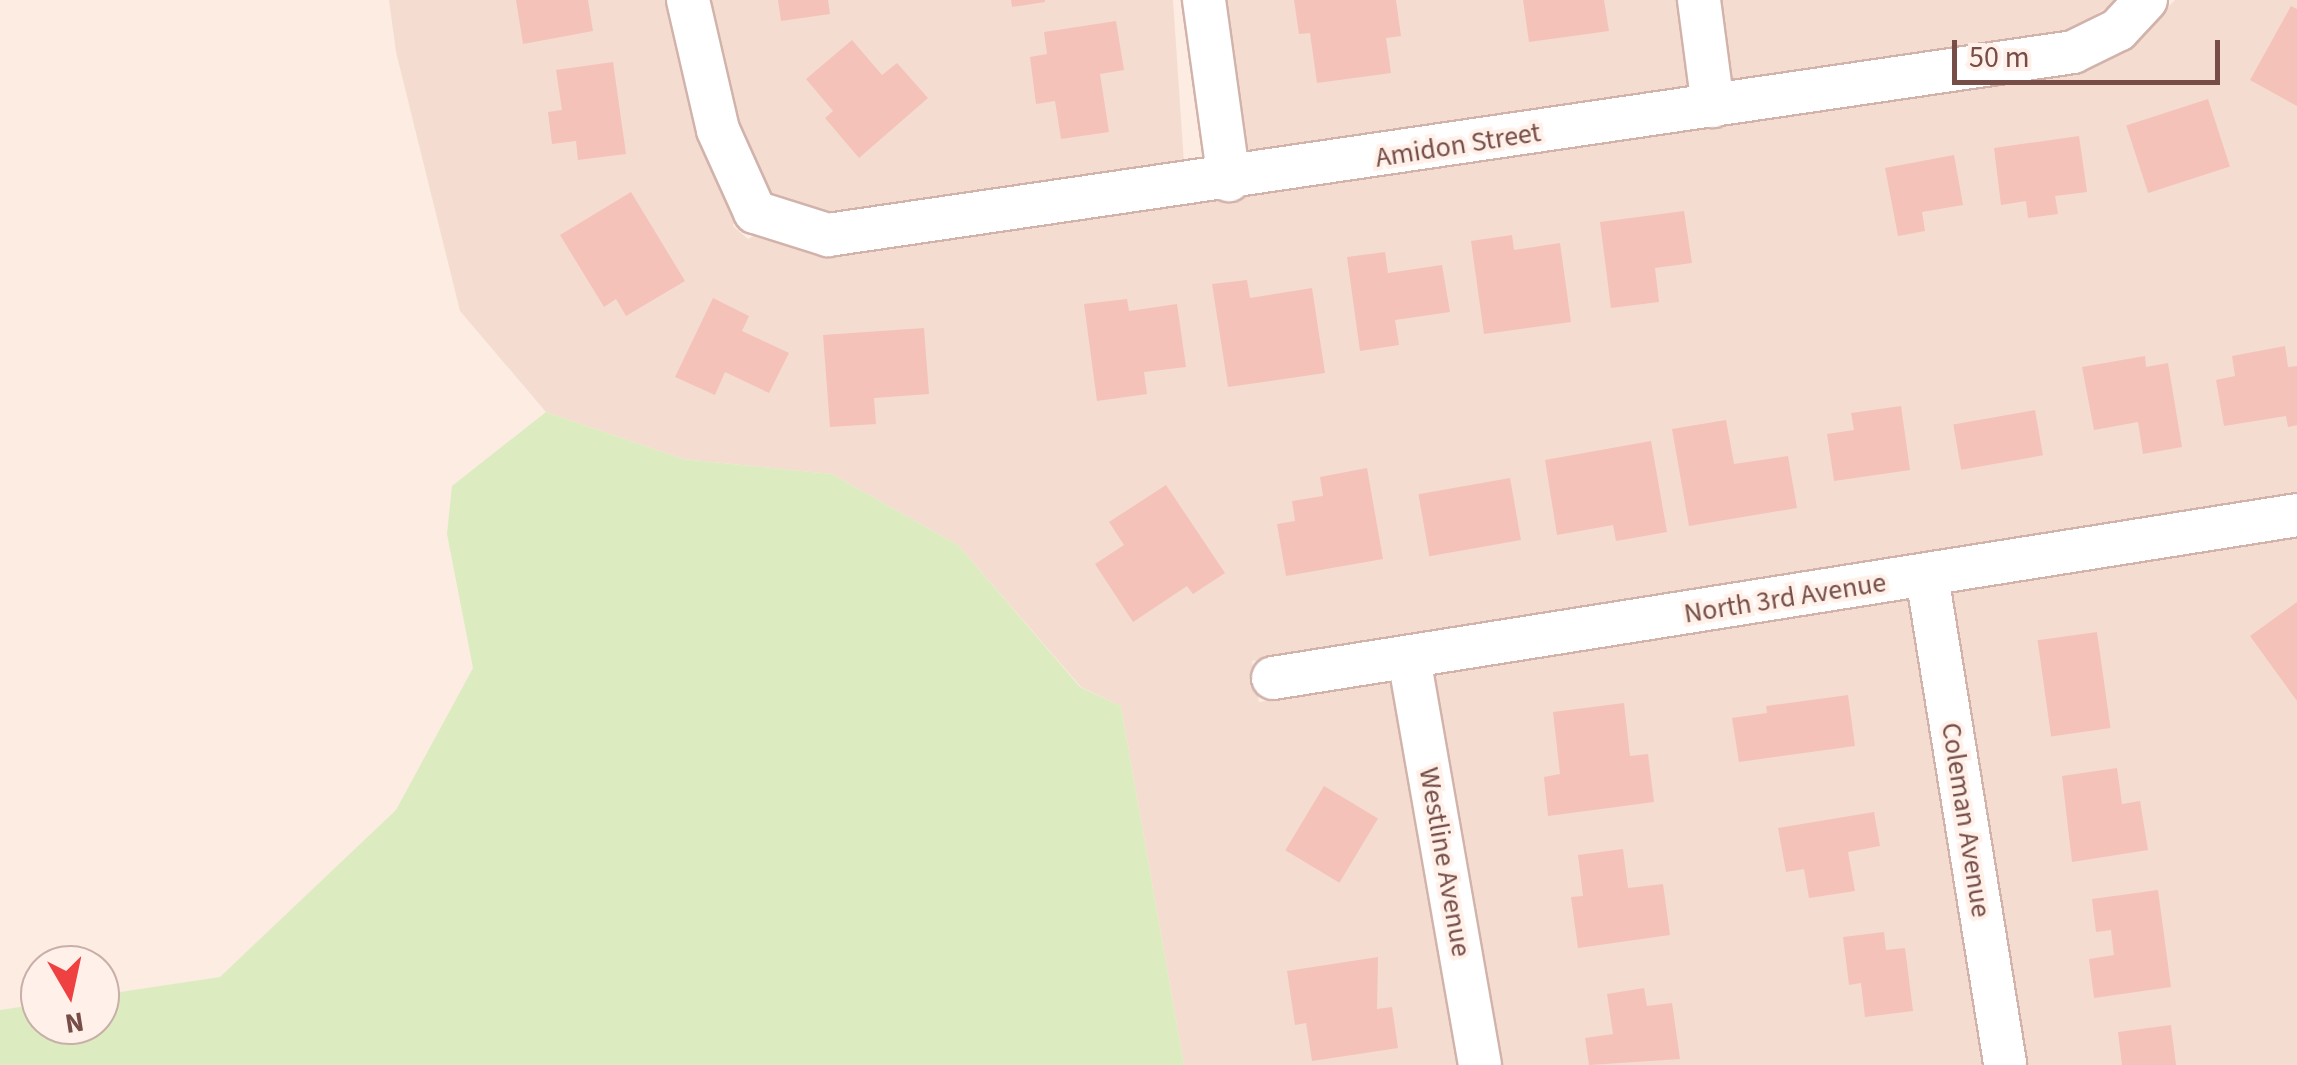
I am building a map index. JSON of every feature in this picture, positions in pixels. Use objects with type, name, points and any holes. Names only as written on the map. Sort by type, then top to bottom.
[{"type":"street","name":"Amidon Street","points":[[688,0],[718,130],[755,212],[828,234],[1229,180],[2073,52],[2118,30],[2146,0]]},
{"type":"street","points":[[1204,0],[1229,180]]},
{"type":"street","points":[[1699,0],[1713,106]]},
{"type":"street","name":"North 3rd Avenue","points":[[1273,678],[2297,515]]},
{"type":"street","name":"Coleman Avenue","points":[[1926,576],[2005,1065]]},
{"type":"street","name":"Westline Avenue","points":[[1410,658],[1480,1065]]},
{"type":"shaded area","points":[[389,0],[670,0],[701,139],[736,214],[733,226],[748,239],[757,234],[831,255],[2081,72],[2126,49],[2175,0],[2297,0],[2297,494],[1252,661],[1259,702],[1395,681],[1462,1065],[1184,1065],[1121,706],[1081,687],[958,545],[832,474],[683,459],[546,412],[460,311],[396,52]]},
{"type":"shaded area","points":[[707,0],[1173,0],[1184,164],[828,213],[768,194],[735,123]]},
{"type":"shaded area","points":[[1210,0],[1681,0],[1692,88],[1220,158]]},
{"type":"shaded area","points":[[1718,0],[2119,0],[2067,32],[1729,82]]},
{"type":"shaded area","points":[[2297,536],[2297,1065],[2023,1065],[1948,593]]},
{"type":"shaded area","points":[[1912,599],[1986,1065],[1499,1065],[1431,676]]},
{"type":"green space","points":[[546,412],[683,459],[832,474],[958,545],[1080,687],[1121,706],[1184,1065],[0,1065],[0,1010],[20,1007],[20,1045],[120,1045],[120,992],[220,977],[396,810],[473,668],[447,534],[452,486]]},
{"type":"building","points":[[516,0],[588,0],[593,31],[523,44]]},
{"type":"building","points":[[778,0],[828,0],[830,14],[781,21]]},
{"type":"building","points":[[1011,0],[1045,0],[1045,2],[1012,7]]},
{"type":"building","points":[[1294,0],[1396,0],[1401,36],[1386,38],[1391,73],[1317,83],[1310,33],[1299,34]]},
{"type":"building","points":[[1523,0],[1604,0],[1609,31],[1529,42]]},
{"type":"building","points":[[2291,6],[2297,9],[2297,106],[2250,80]]},
{"type":"building","points":[[1116,21],[1124,70],[1100,74],[1109,132],[1061,139],[1055,101],[1036,104],[1030,57],[1047,54],[1044,32]]},
{"type":"building","points":[[852,40],[882,75],[897,63],[928,98],[859,158],[825,118],[833,111],[806,79]]},
{"type":"building","points":[[613,62],[626,154],[578,160],[576,141],[552,144],[548,112],[562,110],[556,70]]},
{"type":"building","points":[[2208,99],[2230,167],[2148,193],[2126,126]]},
{"type":"building","points":[[2079,136],[2087,192],[2055,196],[2058,214],[2028,218],[2026,201],[2001,205],[1994,148]]},
{"type":"building","points":[[1954,155],[1963,205],[1922,212],[1925,231],[1898,236],[1885,168]]},
{"type":"building","points":[[631,192],[685,281],[626,316],[616,299],[604,307],[560,235]]},
{"type":"building","points":[[1684,211],[1692,263],[1655,268],[1659,302],[1611,308],[1600,222]]},
{"type":"building","points":[[1512,235],[1514,250],[1560,243],[1571,322],[1484,334],[1471,241]]},
{"type":"building","points":[[1385,252],[1388,273],[1442,265],[1450,312],[1395,320],[1399,345],[1360,351],[1347,257]]},
{"type":"building","points":[[1247,280],[1250,298],[1312,288],[1325,373],[1228,387],[1212,284]]},
{"type":"building","points":[[713,298],[749,316],[742,331],[789,353],[769,393],[725,372],[715,395],[675,377]]},
{"type":"building","points":[[1127,299],[1129,311],[1177,304],[1186,367],[1144,372],[1147,394],[1097,401],[1084,304]]},
{"type":"building","points":[[924,328],[929,394],[874,398],[876,424],[830,427],[823,335]]},
{"type":"building","points":[[2285,346],[2288,367],[2297,366],[2297,425],[2288,427],[2286,416],[2224,426],[2216,380],[2235,376],[2232,356]]},
{"type":"building","points":[[2145,356],[2146,367],[2168,363],[2182,447],[2143,454],[2138,422],[2094,430],[2082,367]]},
{"type":"building","points":[[1901,406],[1910,470],[1834,481],[1827,434],[1854,430],[1851,413]]},
{"type":"building","points":[[2035,410],[2043,455],[1961,470],[1953,424]]},
{"type":"building","points":[[1726,420],[1734,464],[1788,456],[1797,508],[1689,526],[1672,429]]},
{"type":"building","points":[[1651,441],[1667,532],[1616,541],[1613,525],[1557,535],[1545,460]]},
{"type":"building","points":[[1367,468],[1383,559],[1286,576],[1277,524],[1295,521],[1292,501],[1323,496],[1320,477]]},
{"type":"building","points":[[1510,478],[1521,540],[1429,556],[1418,494]]},
{"type":"building","points":[[1166,485],[1225,573],[1193,594],[1187,586],[1133,622],[1095,564],[1124,545],[1109,522]]},
{"type":"building","points":[[2297,602],[2297,701],[2250,636]]},
{"type":"building","points":[[2097,632],[2110,728],[2051,736],[2038,640]]},
{"type":"building","points":[[1848,695],[1855,746],[1739,762],[1732,718],[1767,713],[1766,706]]},
{"type":"building","points":[[1624,703],[1630,756],[1648,754],[1654,802],[1548,816],[1544,777],[1560,774],[1553,712]]},
{"type":"building","points":[[2117,768],[2122,804],[2140,801],[2148,850],[2072,862],[2062,776]]},
{"type":"building","points":[[1324,786],[1378,818],[1339,883],[1285,850]]},
{"type":"building","points":[[1874,812],[1880,846],[1848,852],[1855,891],[1809,898],[1804,869],[1786,872],[1778,828]]},
{"type":"building","points":[[1623,849],[1628,888],[1663,884],[1670,935],[1578,948],[1571,897],[1583,896],[1578,855]]},
{"type":"building","points":[[2158,890],[2171,987],[2094,998],[2089,959],[2114,955],[2111,930],[2096,932],[2092,899]]},
{"type":"building","points":[[1884,932],[1886,950],[1905,948],[1913,1011],[1865,1017],[1861,983],[1849,985],[1843,937]]},
{"type":"building","points":[[1378,957],[1377,1009],[1392,1007],[1398,1048],[1312,1061],[1306,1023],[1295,1025],[1287,971]]},
{"type":"building","points":[[1644,988],[1647,1006],[1672,1003],[1680,1059],[1589,1065],[1585,1038],[1613,1034],[1607,994]]},
{"type":"building","points":[[2171,1025],[2176,1065],[2122,1065],[2118,1032]]}]
